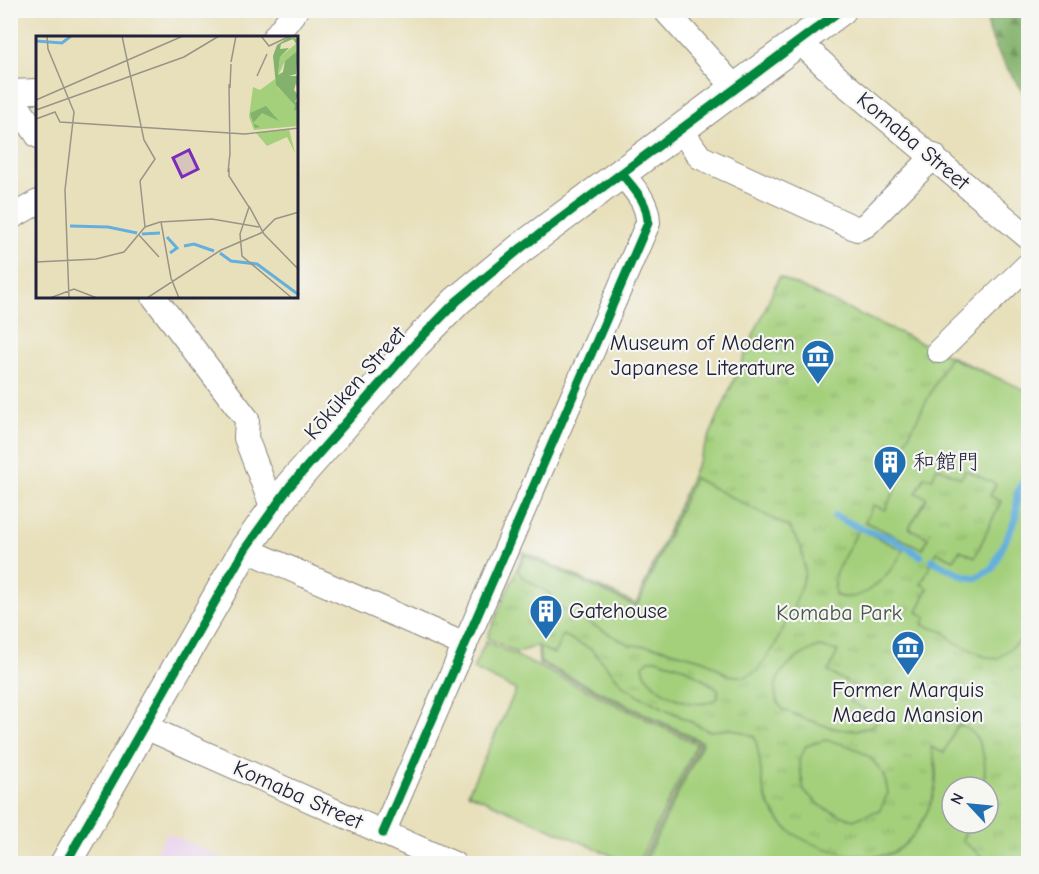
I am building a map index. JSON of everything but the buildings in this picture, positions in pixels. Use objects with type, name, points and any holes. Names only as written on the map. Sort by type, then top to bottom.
[{"type":"street","points":[[276,36],[296,10]]},
{"type":"street","points":[[665,10],[736,89]]},
{"type":"street","name":"Kōkūken Street","points":[[65,864],[245,549],[273,509],[415,344],[457,301],[521,248],[841,10]]},
{"type":"street","name":"Komaba Street","points":[[800,42],[840,80],[1029,237]]},
{"type":"street","points":[[36,91],[10,94],[36,133]]},
{"type":"street","points":[[681,130],[700,158],[857,229],[866,225],[934,156]]},
{"type":"street","points":[[383,833],[648,223],[648,212],[644,202],[622,174]]},
{"type":"street","points":[[10,218],[36,203]]},
{"type":"street","points":[[939,351],[1029,265]]},
{"type":"street","points":[[155,298],[248,418],[246,438],[273,509]]},
{"type":"street","points":[[245,549],[465,645]]},
{"type":"street","name":"Komaba Street","points":[[142,726],[454,864]]},
{"type":"shaded area","points":[[167,833],[235,863],[148,863]]},
{"type":"green space","points":[[987,11],[1028,11],[1028,99],[1007,69],[995,46],[990,34]]},
{"type":"green space","name":"Komaba Park","points":[[779,277],[1028,392],[1028,863],[641,863],[700,743],[539,664],[538,645],[517,653],[487,638],[524,552],[636,604]]},
{"type":"green space","points":[[949,357],[1028,391],[1028,634],[997,659],[983,656],[953,641],[944,632],[923,625],[926,617],[917,612],[928,588],[921,584],[937,552],[954,560],[960,550],[975,557],[1001,501],[990,496],[996,484],[965,470],[961,478],[937,467],[932,479],[925,476],[916,493],[927,498],[909,528],[928,538],[923,549],[865,522],[873,505],[885,510],[902,476],[891,470]]},
{"type":"green space","points":[[694,478],[789,527],[801,547],[805,573],[795,604],[774,647],[757,671],[745,677],[728,675],[704,660],[657,647],[630,645],[555,605],[549,593],[522,577],[518,570],[525,555],[637,607]]},
{"type":"green space","points":[[859,529],[903,550],[892,568],[866,592],[856,596],[835,595],[835,574]]},
{"type":"green space","points":[[563,635],[591,649],[624,686],[636,694],[709,731],[732,729],[754,736],[769,806],[780,821],[788,829],[812,843],[856,855],[883,855],[894,852],[909,840],[926,815],[935,788],[936,768],[931,747],[944,753],[956,727],[960,725],[968,729],[979,743],[984,760],[984,775],[940,775],[940,835],[964,835],[962,841],[991,863],[644,863],[703,742],[540,662],[539,647],[554,654]]},
{"type":"green space","points":[[486,641],[697,744],[638,863],[629,863],[468,793],[516,690],[473,669]]},
{"type":"green space","points":[[819,647],[838,651],[828,672],[857,687],[850,702],[881,717],[872,725],[861,730],[834,728],[782,709],[775,689],[778,679],[791,663]]},
{"type":"green space","points":[[656,659],[685,668],[718,689],[718,698],[698,704],[686,702],[662,691],[646,674],[643,665],[649,660]]},
{"type":"green space","points":[[825,740],[858,750],[875,762],[881,771],[888,793],[880,810],[853,820],[825,809],[804,791],[799,761],[806,746]]},
{"type":"waterway","points":[[932,560],[964,576],[975,578],[992,569],[1016,518],[1017,493],[1024,480],[1028,478]]},
{"type":"waterway","points":[[835,516],[860,528],[893,539],[921,556]]},
{"type":"cycle path","points":[[65,864],[245,549],[290,486],[415,344],[457,301],[521,248],[841,10]]},
{"type":"cycle path","points":[[383,833],[648,223],[643,202],[622,174]]},
{"type":"place","name":"Museum of Modern Japanese Literature","points":[[818,385]]},
{"type":"place","name":"和館門","points":[[890,491]]},
{"type":"place","name":"Gatehouse","points":[[546,640]]},
{"type":"place","name":"Former Marquis Maeda Mansion","points":[[908,676]]}]
